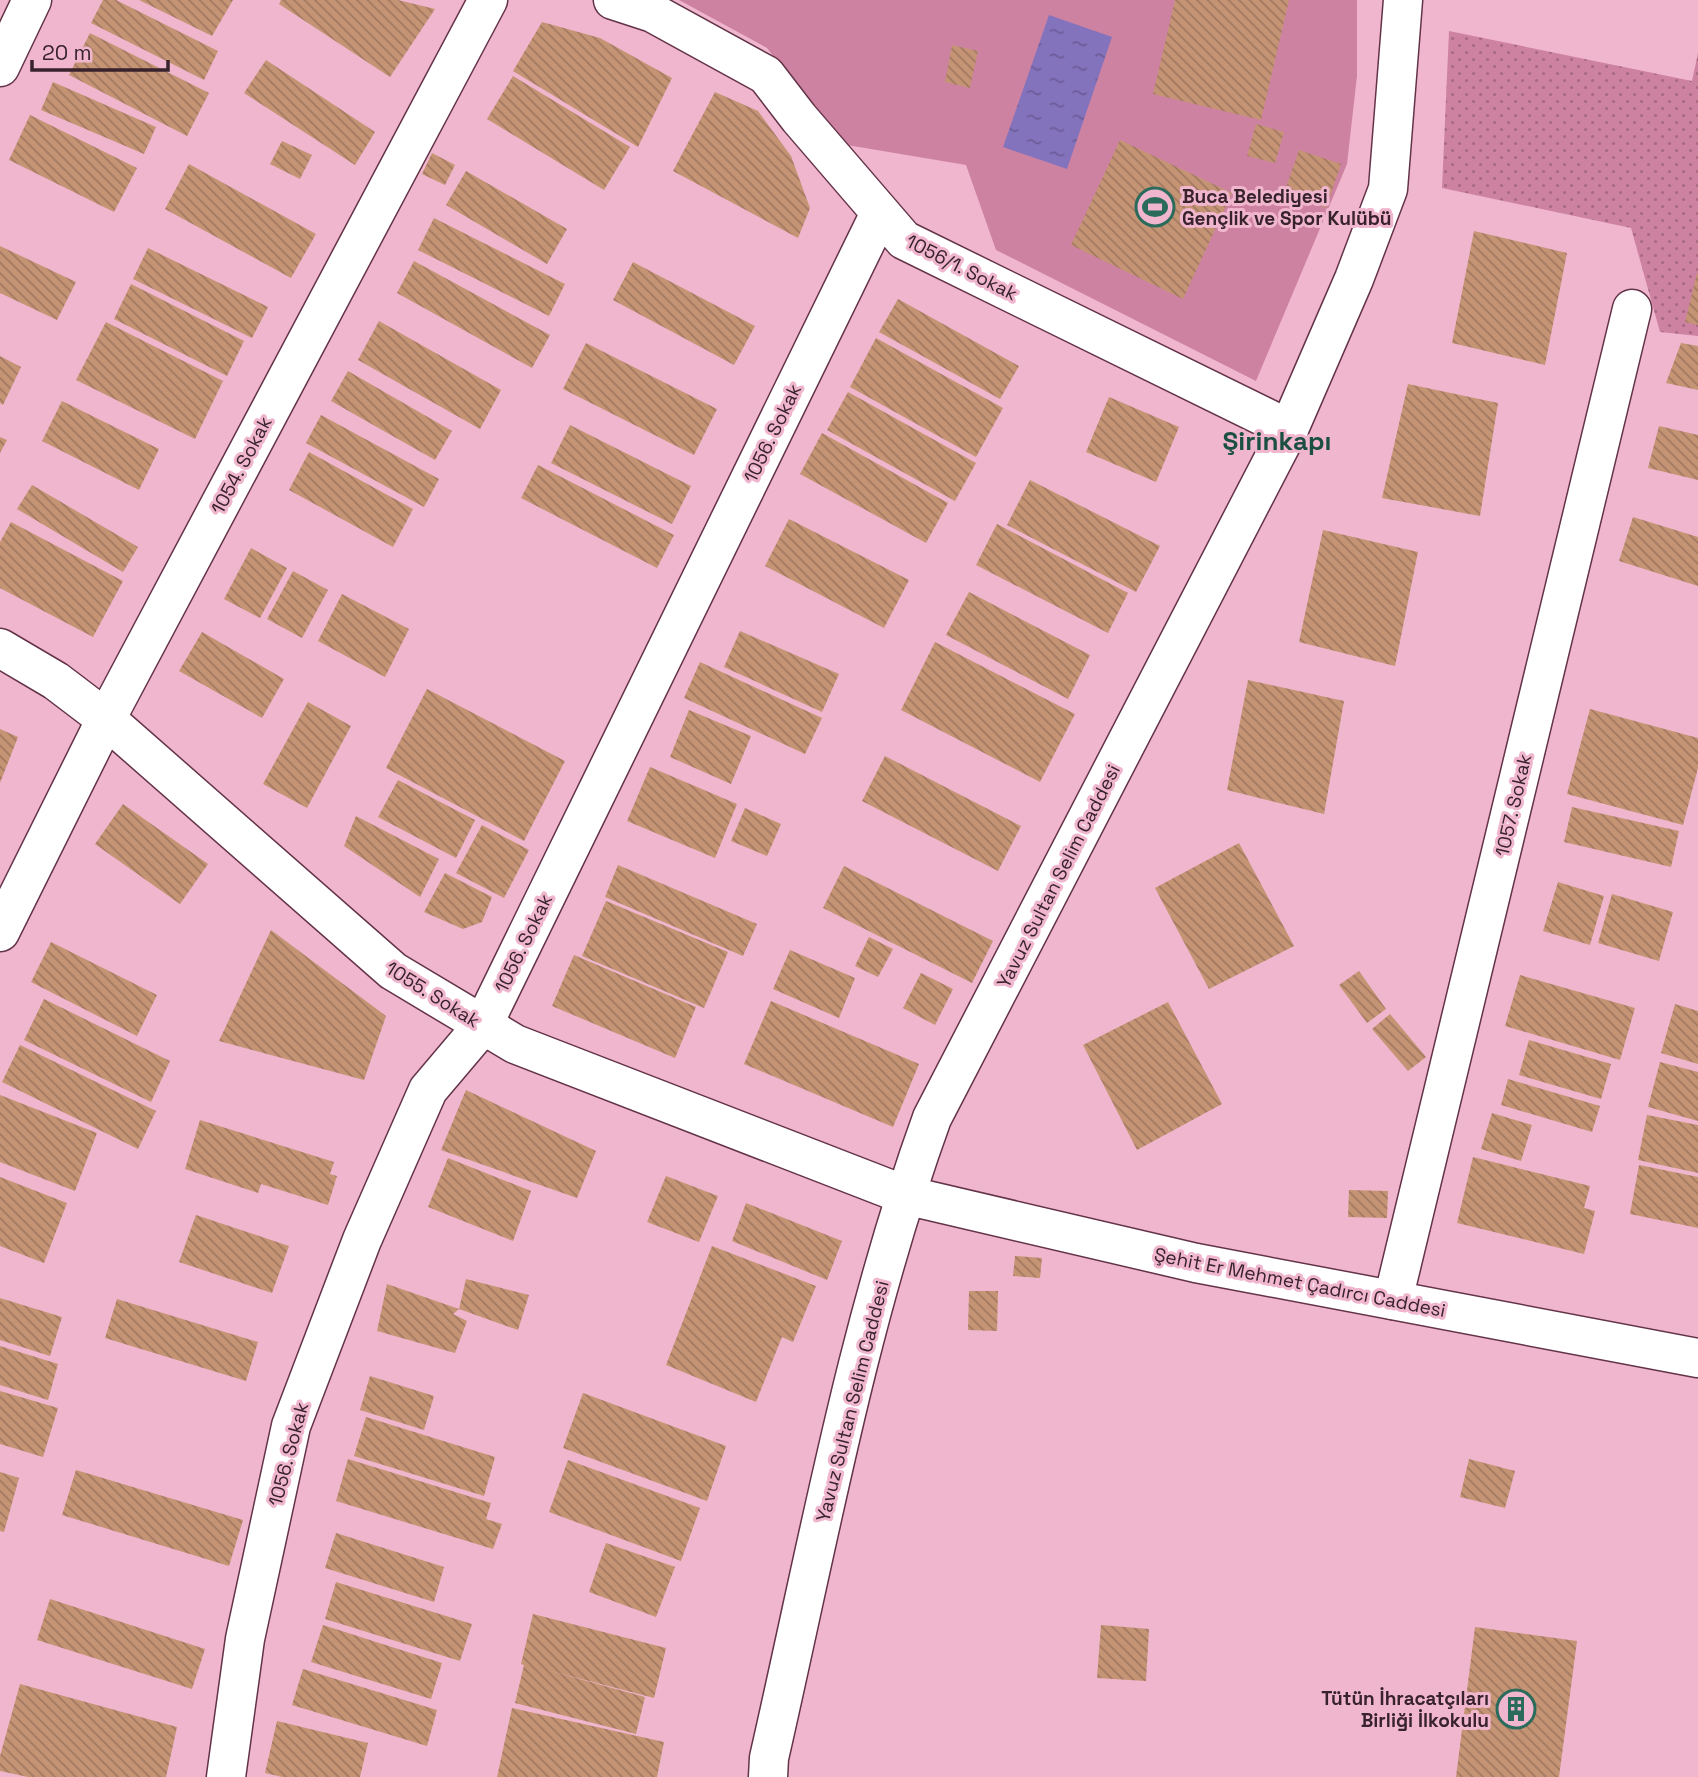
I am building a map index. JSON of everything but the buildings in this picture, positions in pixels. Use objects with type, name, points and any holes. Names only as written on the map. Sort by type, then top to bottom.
[{"type":"street","points":[[0,67],[32,0]]},
{"type":"street","name":"1054. Sokak","points":[[0,932],[106,719],[488,0]]},
{"type":"street","name":"1056/1. Sokak","points":[[613,0],[653,13],[766,75],[904,240],[1289,429]]},
{"type":"street","name":"Yavuz Sultan Selim Caddesi","points":[[768,1777],[769,1758],[858,1366],[905,1195],[932,1118],[1289,429],[1354,279],[1388,189],[1403,0]]},
{"type":"street","name":"1056. Sokak","points":[[226,1777],[245,1639],[291,1426],[362,1240],[428,1090],[483,1025],[880,213]]},
{"type":"street","name":"1057. Sokak","points":[[1393,1300],[1632,309]]},
{"type":"street","name":"1055. Sokak","points":[[0,648],[56,681],[106,719],[393,971],[515,1044],[905,1195]]},
{"type":"street","name":"Şehit Er Mehmet Çadırcı Caddesi","points":[[905,1195],[1196,1263],[1698,1359]]},
{"type":"shaded area","name":"Buca Belediyesi Gençlik ve Spor Kulübü","points":[[679,0],[1357,0],[1357,76],[1347,164],[1256,381],[996,250],[966,165],[841,144],[767,48]]},
{"type":"shaded area","points":[[1449,31],[1692,81],[1698,53],[1698,336],[1660,332],[1631,228],[1442,188]]},
{"type":"water","points":[[1049,15],[1112,37],[1067,169],[1003,147]]},
{"type":"place","name":"Buca Belediyesi Gençlik ve Spor Kulübü","points":[[1155,207]]},
{"type":"place","name":"Tütün İhracatçıları Birliği İlkokulu","points":[[1516,1709]]},
{"type":"district","name":"Şirinkapı","points":[[1277,441]]}]
